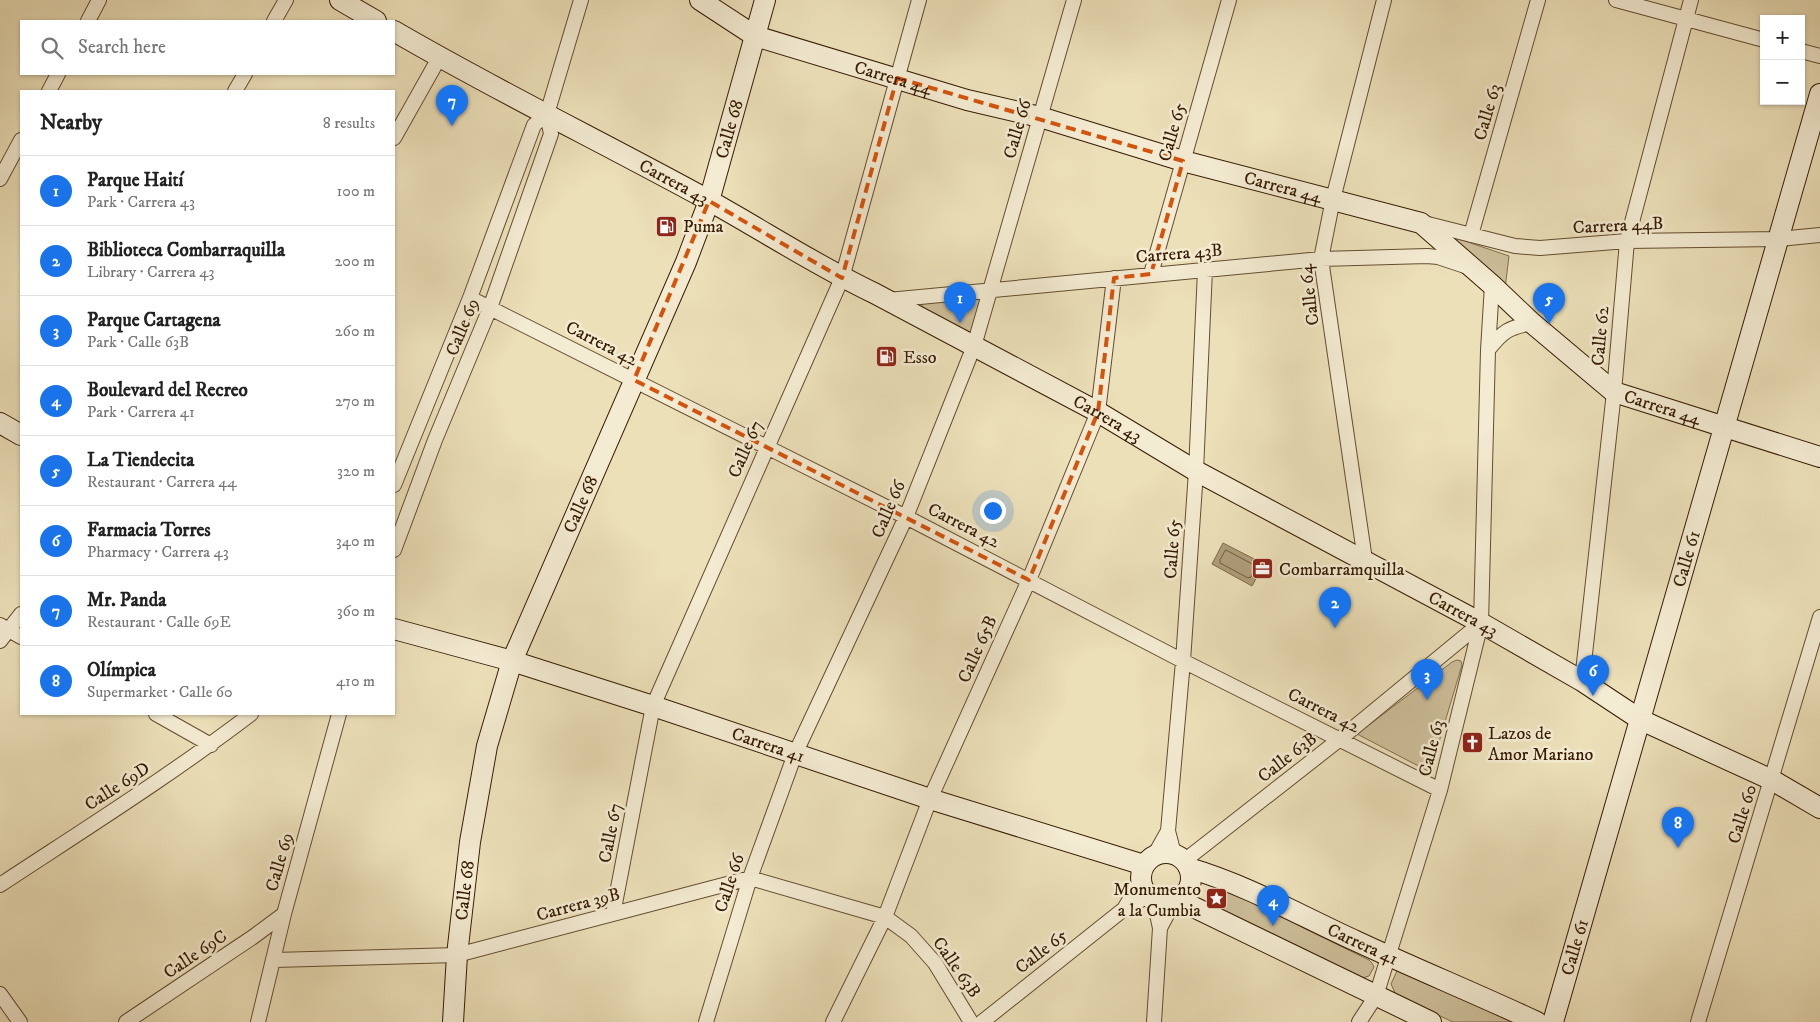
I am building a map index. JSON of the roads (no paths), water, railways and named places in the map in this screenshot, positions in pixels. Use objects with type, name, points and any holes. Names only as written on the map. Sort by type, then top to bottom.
[{"type":"street","points":[[89,20],[100,0]]},
{"type":"street","points":[[275,20],[286,0]]},
{"type":"street","points":[[340,0],[374,20]]},
{"type":"street","name":"Calle 69","points":[[395,547],[435,440],[490,308],[551,134],[547,114],[581,0]]},
{"type":"street","name":"Carrera 44","points":[[700,0],[755,36],[967,100],[1040,117],[1183,161],[1420,223],[1473,268],[1532,323],[1614,392],[1820,457]]},
{"type":"street","name":"Calle 68","points":[[453,1022],[457,955],[470,842],[487,746],[512,660],[686,262],[709,201],[765,0]]},
{"type":"street","name":"Calle 67","points":[[613,914],[653,706],[842,278],[919,0]]},
{"type":"street","name":"Calle 66","points":[[706,1022],[750,878],[795,754],[906,516],[974,346],[1074,0]]},
{"type":"street","name":"Calle 65","points":[[1151,274],[1229,0]]},
{"type":"street","name":"Calle 64","points":[[1365,560],[1321,259],[1333,199],[1384,0]]},
{"type":"street","name":"Calle 63","points":[[1471,235],[1538,0]]},
{"type":"street","points":[[1616,0],[1760,39]]},
{"type":"street","name":"Calle 62","points":[[1582,681],[1614,392],[1627,241],[1691,0]]},
{"type":"street","name":"Carrera 43","points":[[395,32],[439,58],[709,201],[842,278],[1098,412],[1196,471],[1481,623],[1582,681],[1641,720],[1772,780],[1820,808]]},
{"type":"street","points":[[1805,52],[1820,56]]},
{"type":"street","points":[[395,136],[439,58]]},
{"type":"street","points":[[50,90],[57,75]]},
{"type":"street","points":[[236,90],[244,75]]},
{"type":"street","name":"Calle 61","points":[[1553,1022],[1820,94]]},
{"type":"street","name":"Calle 69","points":[[395,482],[470,298],[534,125],[547,114]]},
{"type":"street","points":[[0,179],[20,142]]},
{"type":"street","name":"Carrera 44B","points":[[1420,223],[1515,246],[1540,248],[1627,241],[1779,239],[1820,235]]},
{"type":"street","name":"Carrera 43B","points":[[887,300],[1321,259],[1427,256],[1438,257],[1473,268]]},
{"type":"street","name":"Calle 65","points":[[982,1022],[1164,879],[1183,661],[1196,471],[1205,270]]},
{"type":"street","name":"Calle 65B","points":[[833,1022],[885,917],[930,799],[1028,580],[1098,412],[1114,278]]},
{"type":"street","name":"Calle 63","points":[[1359,1022],[1376,996],[1440,790],[1481,623],[1488,350],[1492,285]]},
{"type":"street","name":"Carrera 42","points":[[470,298],[906,516],[1183,661],[1440,790]]},
{"type":"street","points":[[1488,350],[1500,336],[1512,327],[1532,323]]},
{"type":"street","points":[[0,424],[20,434]]},
{"type":"street","points":[[414,432],[435,440]]},
{"type":"street","points":[[0,641],[20,615]]},
{"type":"street","name":"Calle 60","points":[[1698,1022],[1820,617]]},
{"type":"street","name":"Calle 63B","points":[[1164,879],[1340,739],[1481,623]]},
{"type":"street","name":"Carrera 41","points":[[395,629],[512,660],[1164,879],[1376,996],[1431,1022]]},
{"type":"street","points":[[158,715],[211,745]]},
{"type":"street","name":"Calle 69D","points":[[0,886],[129,801],[211,745],[251,715]]},
{"type":"street","name":"Calle 69","points":[[258,1022],[284,914],[339,715]]},
{"type":"street","name":"Calle 65","points":[[1164,879],[1168,831]]},
{"type":"street","name":"Carrera 41","points":[[1164,879],[1216,876],[1537,1022]]},
{"type":"street","points":[[750,878],[885,917]]},
{"type":"street","name":"Carrera 39B","points":[[274,956],[457,955],[750,878]]},
{"type":"street","points":[[1154,1022],[1164,879]]},
{"type":"street","name":"Calle 69C","points":[[126,1022],[254,937],[284,914]]},
{"type":"street","name":"Calle 63B","points":[[885,917],[911,936],[935,963],[971,1022]]},
{"type":"street","points":[[254,937],[267,942],[274,956]]},
{"type":"street","points":[[0,994],[20,1022]]},
{"type":"water","points":[[1223,543],[1264,564],[1252,586],[1212,564]]},
{"type":"place","name":"Mr. Panda","points":[[452,126]]},
{"type":"place","name":"Puma","points":[[667,226]]},
{"type":"place","name":"Parque Haití","points":[[960,323]]},
{"type":"place","name":"La Tiendecita","points":[[1549,324]]},
{"type":"place","name":"Esso","points":[[887,357]]},
{"type":"place","name":"Combarramquilla","points":[[1263,569]]},
{"type":"place","name":"Biblioteca Combarraquilla","points":[[1335,628]]},
{"type":"place","name":"Farmacia Torres","points":[[1593,696]]},
{"type":"place","name":"Parque Cartagena","points":[[1427,700]]},
{"type":"place","name":"Lazos de Amor Mariano","points":[[1472,743]]},
{"type":"place","name":"Olímpica","points":[[1678,848]]},
{"type":"place","name":"Monumento a la Cumbia","points":[[1217,899]]},
{"type":"place","name":"Boulevard del Recreo","points":[[1273,926]]}]
